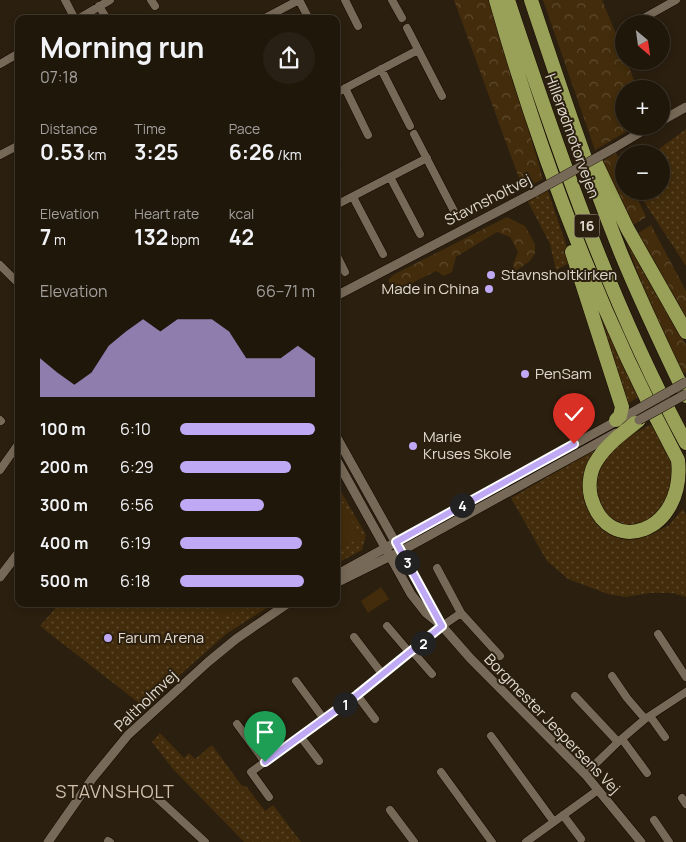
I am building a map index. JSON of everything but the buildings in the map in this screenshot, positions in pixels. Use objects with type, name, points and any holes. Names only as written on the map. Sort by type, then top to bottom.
[{"type":"highway","points":[[496,0],[535,129],[589,272],[619,341],[678,460],[683,474],[683,496],[676,511],[658,527],[639,532],[624,530],[605,520],[595,507],[590,487],[592,469],[601,454],[636,416]]},
{"type":"highway","name":"Hillerødmotorvejen","points":[[508,0],[556,143],[600,261],[686,443]]},
{"type":"highway","name":"Hillerødmotorvejen","points":[[531,0],[576,135],[620,251],[650,322],[686,395]]},
{"type":"highway","points":[[537,17],[547,35],[598,168],[617,209],[686,332]]},
{"type":"highway","points":[[535,129],[542,160],[622,407],[620,416],[616,420]]},
{"type":"street","points":[[64,0],[74,15]]},
{"type":"street","points":[[84,15],[110,0]]},
{"type":"street","points":[[271,15],[299,0],[307,15]]},
{"type":"street","points":[[345,0],[358,26]]},
{"type":"street","points":[[392,0],[402,18]]},
{"type":"street","points":[[649,15],[676,0]]},
{"type":"street","points":[[99,6],[104,15]]},
{"type":"street","points":[[407,28],[442,96]]},
{"type":"street","points":[[340,90],[418,50]]},
{"type":"street","points":[[0,63],[15,55]]},
{"type":"street","points":[[381,69],[410,126]]},
{"type":"street","points":[[344,88],[368,135]]},
{"type":"street","points":[[670,116],[686,107]]},
{"type":"street","points":[[414,134],[455,213]]},
{"type":"street","name":"Stavnsholtvej","points":[[340,294],[535,192],[636,135]]},
{"type":"street","points":[[0,155],[15,147]]},
{"type":"street","points":[[340,204],[427,158]]},
{"type":"street","points":[[390,177],[420,234]]},
{"type":"street","points":[[353,197],[384,254]]},
{"type":"street","points":[[340,261],[346,272]]},
{"type":"street","points":[[0,265],[15,280]]},
{"type":"street","points":[[340,581],[390,557],[536,477],[636,416],[686,382]]},
{"type":"street","points":[[340,573],[616,420],[636,416],[686,395]]},
{"type":"street","name":"Borgmester Jespersens Vej","points":[[340,443],[442,626]]},
{"type":"street","points":[[0,470],[15,449]]},
{"type":"street","name":"Borgmester Jespersens Vej","points":[[340,467],[411,594],[426,613],[442,626],[470,658],[585,774],[641,842]]},
{"type":"street","points":[[531,468],[536,477]]},
{"type":"street","points":[[0,578],[15,557]]},
{"type":"street","points":[[437,568],[461,613],[500,656]]},
{"type":"street","name":"Paltholmvej","points":[[48,842],[92,779],[128,735],[208,662],[236,639],[283,607]]},
{"type":"street","points":[[269,797],[251,772],[383,676],[442,626],[461,613]]},
{"type":"street","points":[[387,626],[432,674]]},
{"type":"street","points":[[658,634],[686,677]]},
{"type":"street","points":[[354,637],[383,676]]},
{"type":"street","points":[[612,676],[627,698],[648,717],[664,737]]},
{"type":"street","points":[[296,681],[324,719]]},
{"type":"street","points":[[585,774],[648,717],[686,692]]},
{"type":"street","points":[[357,695],[375,719]]},
{"type":"street","points":[[575,696],[620,741],[647,773]]},
{"type":"street","points":[[237,724],[265,762]]},
{"type":"street","points":[[300,736],[319,761]]},
{"type":"street","points":[[491,736],[554,822]]},
{"type":"street","points":[[441,772],[492,842]]},
{"type":"street","points":[[526,842],[598,790]]},
{"type":"street","points":[[155,796],[205,842]]},
{"type":"street","points":[[390,810],[414,842]]},
{"type":"street","points":[[563,815],[580,839]]},
{"type":"street","points":[[654,820],[669,842]]},
{"type":"green space","points":[[454,0],[491,0],[543,179],[523,189]]},
{"type":"green space","points":[[543,0],[602,0],[615,31],[615,70],[630,70],[634,80],[615,80],[615,135],[621,135],[595,150]]},
{"type":"green space","points":[[686,129],[686,266],[643,200],[670,200],[670,145],[664,145]]},
{"type":"green space","points":[[615,154],[615,196],[599,163]]},
{"type":"green space","points":[[548,191],[572,262],[556,270],[550,244],[527,200]]},
{"type":"green space","points":[[617,200],[638,200],[646,217],[630,227]]},
{"type":"green space","points":[[507,217],[525,226],[535,244],[535,253],[530,261],[514,272],[513,265],[518,252],[510,237],[497,232],[456,257],[452,272],[444,276],[436,271],[395,294],[388,280],[393,275]]},
{"type":"green space","points":[[651,225],[686,291],[686,322],[635,235]]},
{"type":"green space","points":[[626,241],[656,294],[651,308]]},
{"type":"green space","points":[[581,267],[640,396],[627,404]]},
{"type":"green space","points":[[656,294],[686,345],[686,372],[683,374],[651,308]]},
{"type":"green space","points":[[653,424],[675,468],[673,505],[644,525],[628,526],[612,518],[596,498],[594,486],[597,469],[607,453],[619,443]]},
{"type":"green space","points":[[605,444],[583,492],[629,534],[650,535],[669,525],[683,509],[686,515],[686,597],[672,593],[651,593],[625,597],[608,594],[568,579],[547,561],[511,498]]},
{"type":"green space","points":[[340,490],[366,535],[362,550],[340,562]]},
{"type":"green space","points":[[340,499],[361,537],[340,549]]},
{"type":"green space","points":[[381,587],[389,599],[368,613],[361,601]]},
{"type":"green space","points":[[56,607],[268,607],[226,634],[144,707],[40,626]]},
{"type":"green space","points":[[213,607],[243,607],[220,620]]},
{"type":"green space","points":[[160,733],[184,758],[189,753],[195,759],[212,745],[242,786],[246,786],[265,811],[273,805],[301,842],[244,842],[173,769],[152,742]]},
{"type":"place","name":"Stavnsholtkirken","points":[[491,275]]},
{"type":"place","name":"Made in China","points":[[489,289]]},
{"type":"place","name":"PenSam","points":[[525,374]]},
{"type":"place","name":"Marie Kruses Skole","points":[[413,446]]},
{"type":"place","name":"Farum Arena","points":[[108,638]]},
{"type":"district","name":"STAVNSHOLT","points":[[115,792]]},
{"type":"route","points":[[265,762],[383,676],[442,626],[396,542],[574,444]]}]
